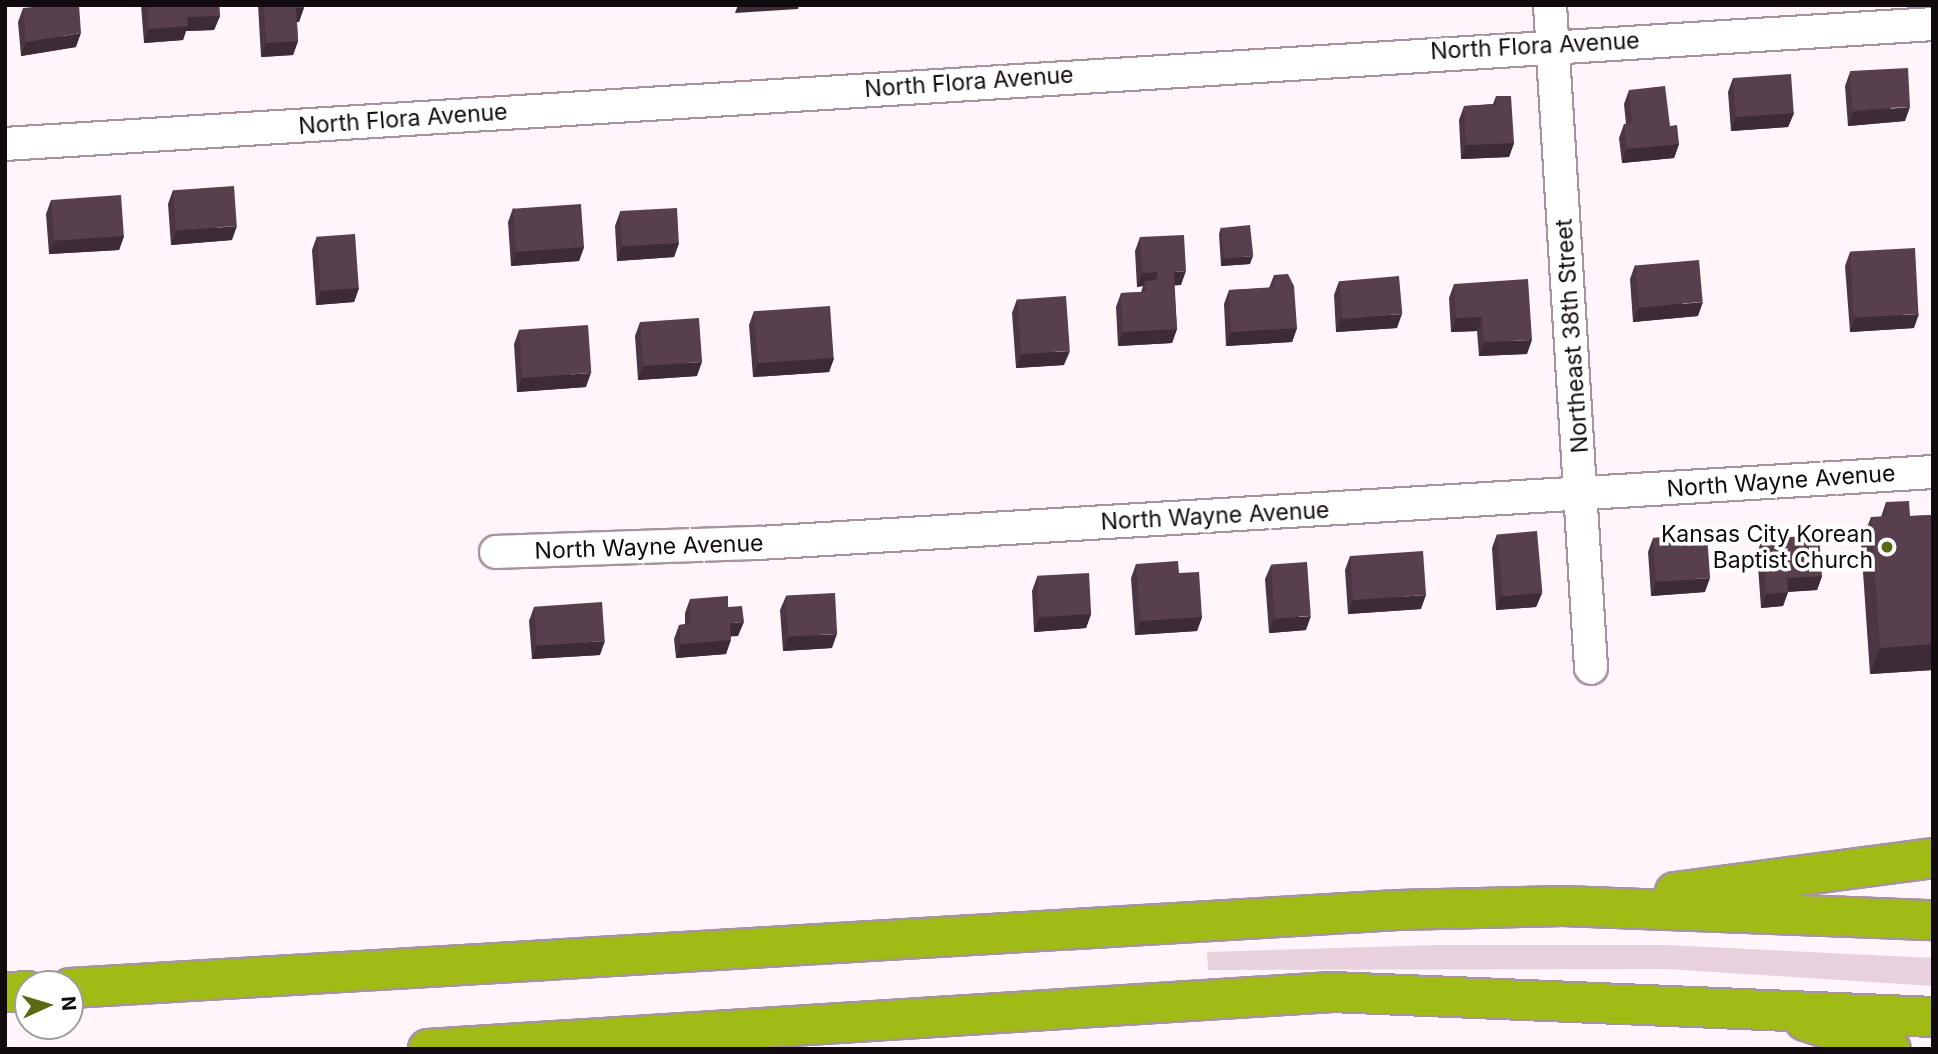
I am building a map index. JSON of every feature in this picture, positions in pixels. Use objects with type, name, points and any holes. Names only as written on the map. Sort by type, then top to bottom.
[{"type":"highway","points":[[1563,906],[1933,858]]},
{"type":"highway","points":[[84,987],[1216,917],[1563,906],[1933,920]]},
{"type":"highway","points":[[428,1049],[1332,992],[1933,1017]]},
{"type":"highway","points":[[1774,1009],[1891,1049]]},
{"type":"street","name":"Northeast 38th Street","points":[[1550,5],[1591,668]]},
{"type":"street","name":"North Flora Avenue","points":[[5,144],[1553,44],[1933,24]]},
{"type":"street","name":"North Wayne Avenue","points":[[496,552],[759,543],[1933,472]]},
{"type":"shaded area","points":[[1437,945],[1666,945],[1933,958],[1933,986],[1668,969],[1208,970],[1207,952]]},
{"type":"building","points":[[79,5],[81,33],[26,42],[23,8]]},
{"type":"building","points":[[147,5],[219,5],[220,16],[187,17],[188,26],[149,29]]},
{"type":"building","points":[[264,5],[304,5],[304,8],[296,8],[298,41],[266,43]]},
{"type":"building","points":[[1908,68],[1910,107],[1852,110],[1850,71]]},
{"type":"building","points":[[1791,74],[1794,113],[1736,117],[1733,78]]},
{"type":"building","points":[[1665,86],[1670,126],[1677,125],[1679,144],[1627,149],[1624,124],[1632,123],[1629,90]]},
{"type":"building","points":[[1496,96],[1511,96],[1514,143],[1466,145],[1464,106],[1497,104]]},
{"type":"building","points":[[234,186],[237,226],[176,230],[173,190]]},
{"type":"building","points":[[121,195],[124,236],[54,241],[51,200]]},
{"type":"building","points":[[581,204],[584,247],[516,252],[513,209]]},
{"type":"building","points":[[677,208],[679,243],[622,246],[620,211]]},
{"type":"building","points":[[1250,225],[1253,256],[1224,259],[1221,228]]},
{"type":"building","points":[[355,234],[359,288],[321,291],[317,237]]},
{"type":"building","points":[[1184,235],[1186,271],[1174,272],[1177,329],[1123,332],[1121,293],[1146,292],[1145,281],[1158,280],[1158,272],[1142,273],[1140,237]]},
{"type":"building","points":[[1915,248],[1918,314],[1854,317],[1850,251]]},
{"type":"building","points":[[1699,260],[1703,302],[1639,307],[1635,266]]},
{"type":"building","points":[[1288,274],[1294,286],[1297,328],[1231,332],[1229,290],[1274,287],[1274,275]]},
{"type":"building","points":[[1399,276],[1402,314],[1343,319],[1339,281]]},
{"type":"building","points":[[1528,279],[1532,340],[1484,342],[1482,317],[1456,318],[1454,284]]},
{"type":"building","points":[[1066,296],[1070,351],[1021,354],[1017,299]]},
{"type":"building","points":[[830,306],[834,358],[758,363],[754,311]]},
{"type":"building","points":[[699,318],[702,362],[643,366],[640,322]]},
{"type":"building","points":[[588,325],[591,373],[523,378],[519,330]]},
{"type":"building","points":[[1909,501],[1910,516],[1933,515],[1933,644],[1880,648],[1871,517],[1887,516],[1886,502]]},
{"type":"building","points":[[1537,531],[1542,593],[1503,596],[1497,534]]},
{"type":"building","points":[[1707,534],[1710,578],[1656,582],[1653,538]]},
{"type":"building","points":[[1819,535],[1822,576],[1787,578],[1788,592],[1766,594],[1762,539]]},
{"type":"building","points":[[1423,551],[1426,595],[1353,600],[1350,556]]},
{"type":"building","points":[[1178,561],[1179,573],[1199,572],[1202,617],[1140,621],[1136,564]]},
{"type":"building","points":[[1307,562],[1311,616],[1275,618],[1271,565]]},
{"type":"building","points":[[1089,573],[1091,614],[1039,617],[1037,576]]},
{"type":"building","points":[[835,593],[837,634],[788,637],[786,596]]},
{"type":"building","points":[[728,596],[728,607],[742,606],[744,622],[730,623],[731,640],[681,644],[679,625],[691,624],[690,599]]},
{"type":"building","points":[[602,602],[605,641],[537,646],[534,607]]},
{"type":"place","name":"Kansas City Korean Baptist Church","points":[[1887,547]]}]
